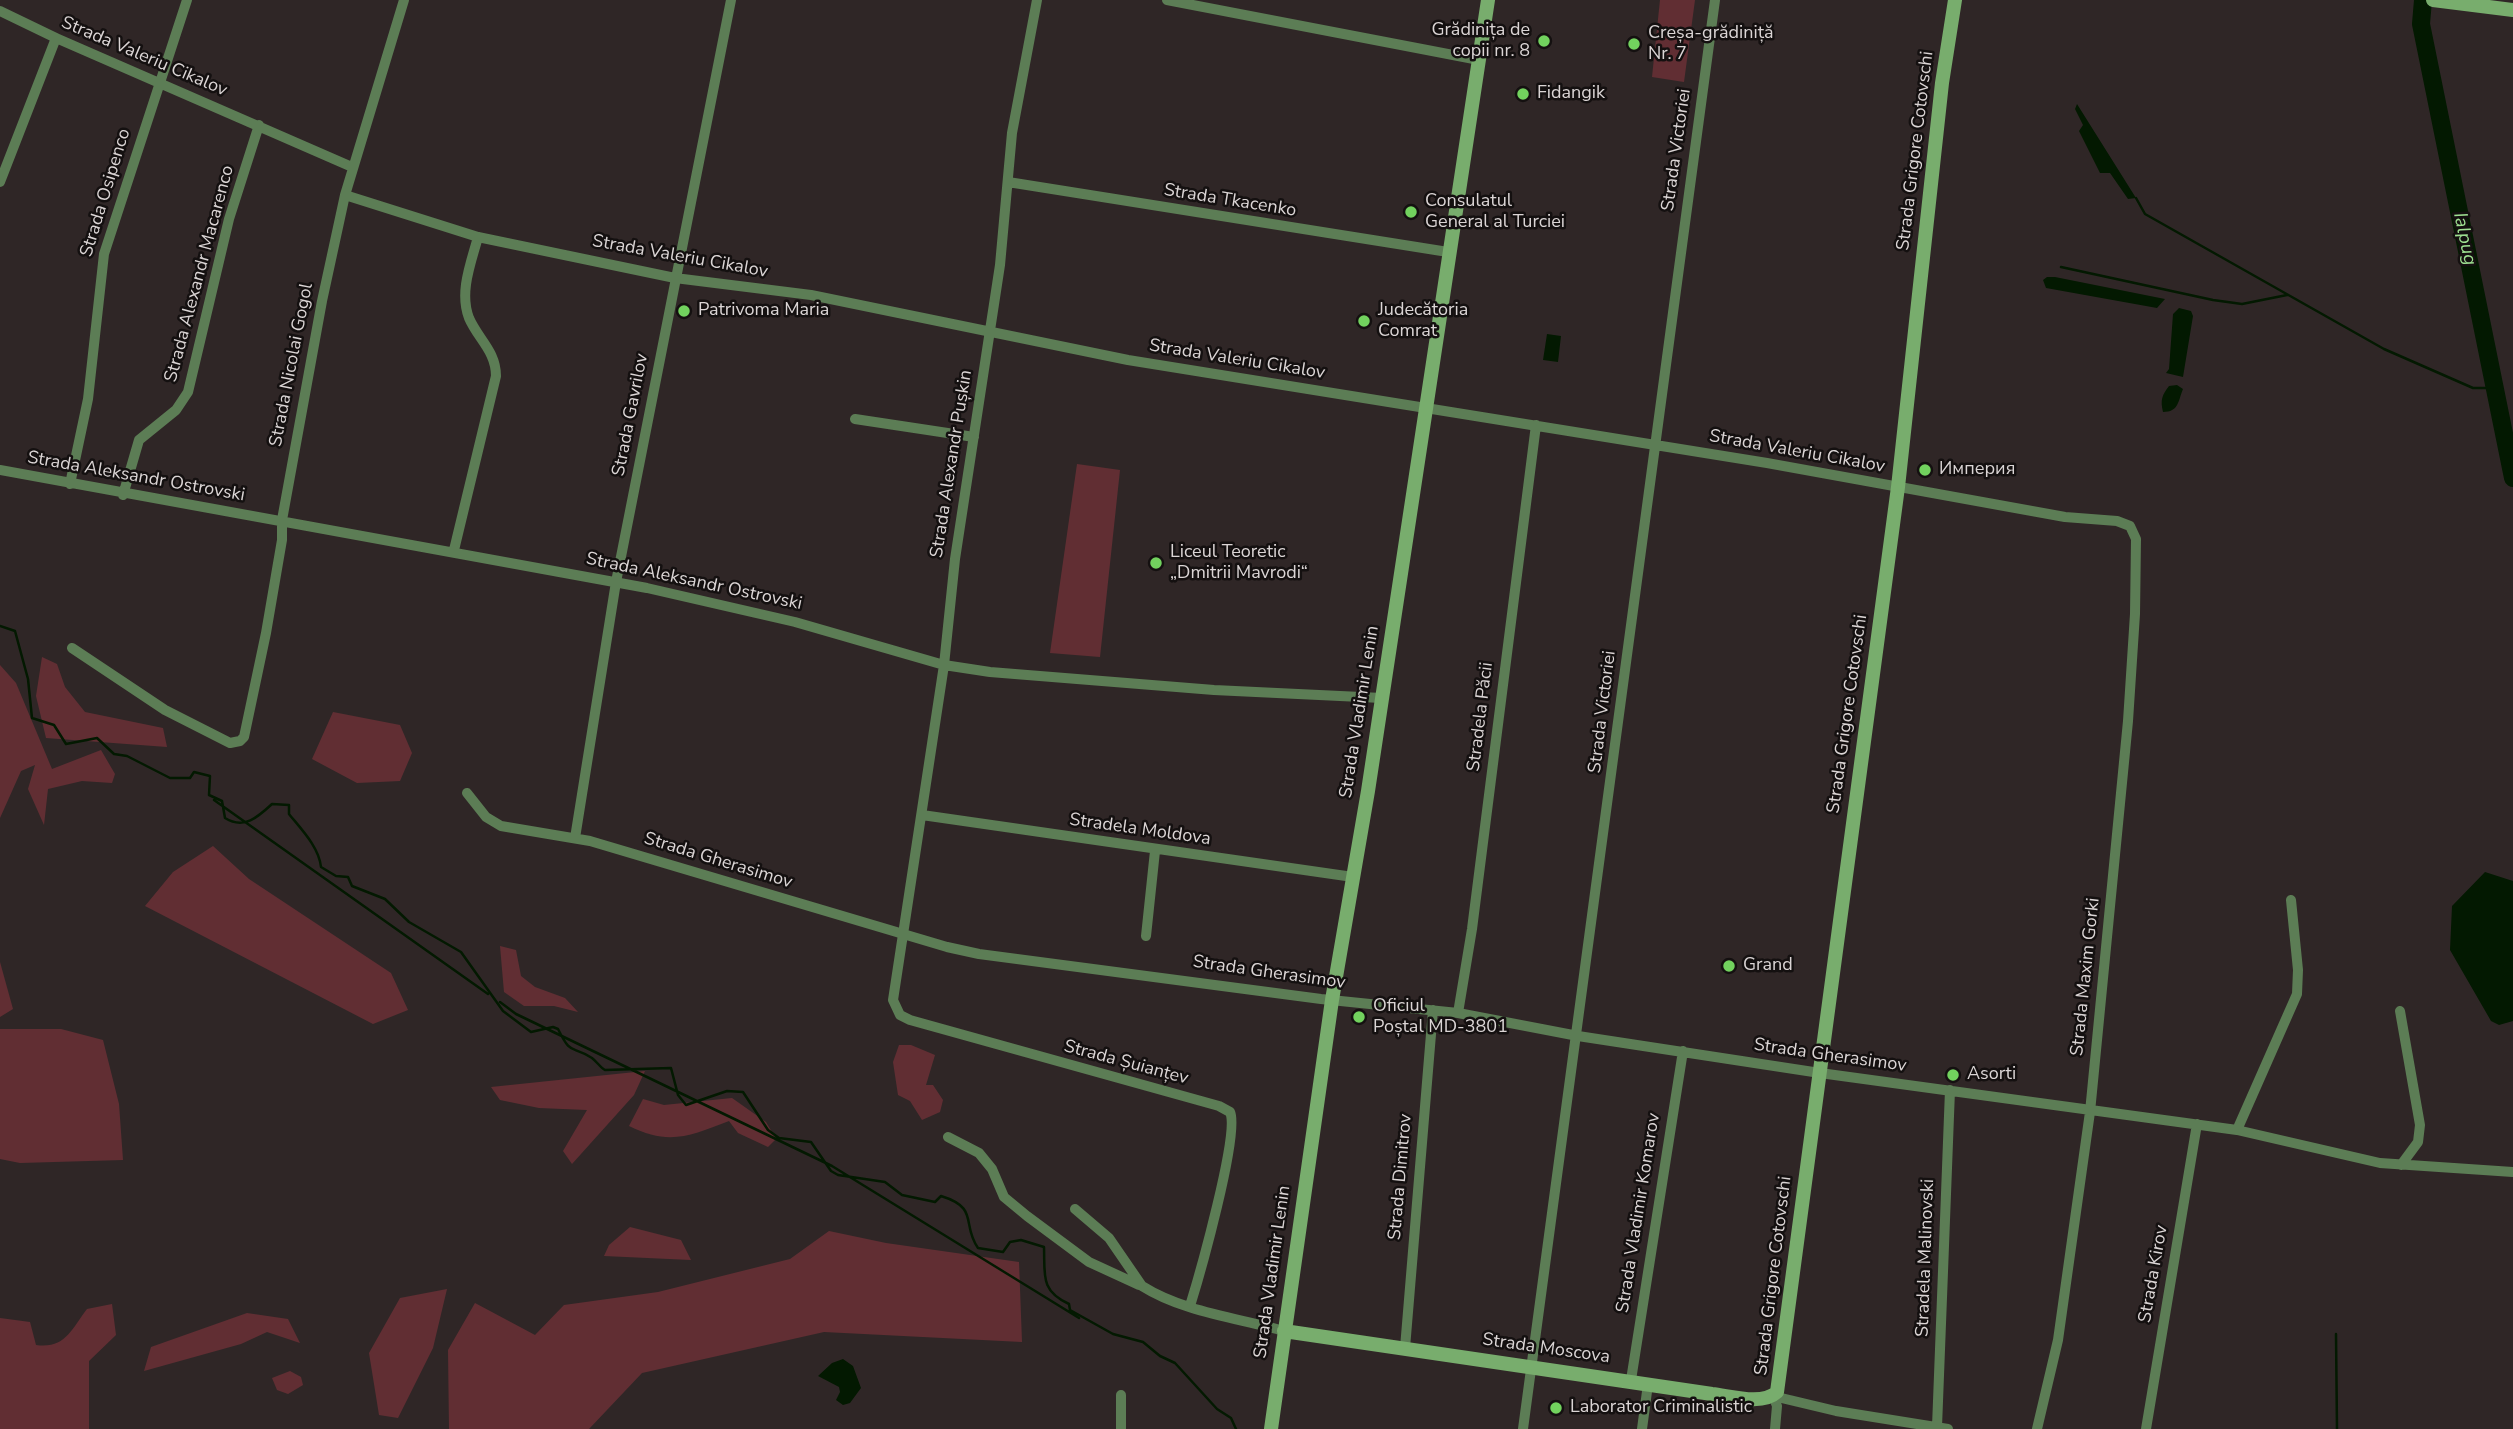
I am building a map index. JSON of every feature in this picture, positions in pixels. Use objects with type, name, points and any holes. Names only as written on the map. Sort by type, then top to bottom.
[{"type":"street","name":"Strada Osipenco","points":[[70,484],[88,399],[104,254],[120,195],[187,0]]},
{"type":"street","name":"Strada Nicolai Gogol","points":[[72,648],[165,710],[230,743],[240,741],[246,732],[266,634],[282,540],[282,520],[321,301],[352,167],[404,0]]},
{"type":"street","name":"Strada Gavrilov","points":[[575,838],[617,582],[731,0]]},
{"type":"street","name":"Strada Alexandr Pușkin","points":[[903,934],[944,665],[955,559],[991,331],[1012,133],[1037,0]]},
{"type":"street","points":[[1167,0],[1479,61]]},
{"type":"street","name":"Strada Vladimir Lenin","points":[[1271,1429],[1332,1000],[1382,698],[1488,0]]},
{"type":"street","name":"Strada Victoriei","points":[[1523,1429],[1578,1036],[1715,0]]},
{"type":"street","name":"Strada Grigore Cotovschi","points":[[1775,1429],[1777,1406],[1773,1396],[1780,1386],[1898,487],[1942,83],[1955,0]]},
{"type":"street","points":[[2433,0],[2513,10]]},
{"type":"street","name":"Strada Valeriu Cikalov","points":[[0,11],[352,167]]},
{"type":"street","points":[[0,182],[56,38]]},
{"type":"street","name":"Strada Alexandr Macarenco","points":[[123,495],[139,440],[176,410],[188,392],[229,219],[259,125]]},
{"type":"street","name":"Strada Tkacenko","points":[[1008,182],[1448,252]]},
{"type":"street","name":"Strada Valeriu Cikalov","points":[[345,195],[478,237],[675,278],[811,295],[1128,360],[1536,425],[2065,517],[2117,521],[2130,526]]},
{"type":"street","points":[[454,550],[496,376],[496,363],[469,318],[465,300],[478,237]]},
{"type":"street","points":[[855,419],[974,437]]},
{"type":"street","name":"Stradela Păcii","points":[[1458,1013],[1472,929],[1536,425]]},
{"type":"street","name":"Strada Aleksandr Ostrovski","points":[[0,470],[123,495],[454,550],[617,582],[795,622],[944,665],[990,672],[1124,684],[1382,698]]},
{"type":"street","name":"Strada Maxim Gorki","points":[[2037,1429],[2058,1340],[2090,1112],[2133,651],[2136,539],[2130,526]]},
{"type":"street","name":"Strada Gherasimov","points":[[467,793],[486,817],[501,825],[575,838],[947,947],[1015,960],[1458,1013],[1578,1036],[1820,1073],[2237,1130],[2380,1163],[2513,1172]]},
{"type":"street","name":"Stradela Moldova","points":[[922,815],[1155,851],[1353,877]]},
{"type":"street","points":[[1146,936],[1155,851]]},
{"type":"street","points":[[2237,1130],[2297,994],[2298,970],[2291,900]]},
{"type":"street","name":"Strada Șuianțev","points":[[903,934],[893,1000],[900,1015],[958,1035],[1219,1106],[1230,1112],[1233,1129],[1214,1221],[1190,1306]]},
{"type":"street","name":"Strada Dimitrov","points":[[1405,1348],[1433,1010]]},
{"type":"street","points":[[2400,1011],[2420,1125],[2418,1142],[2401,1165]]},
{"type":"street","name":"Strada Vladimir Komarov","points":[[1631,1380],[1683,1051]]},
{"type":"street","name":"Stradela Malinovski","points":[[1942,1428],[1950,1090]]},
{"type":"street","name":"Strada Kirov","points":[[2146,1429],[2197,1124]]},
{"type":"street","name":"Strada Moscova","points":[[948,1137],[979,1153],[992,1169],[1003,1197],[1090,1262],[1159,1296],[1190,1306],[1284,1331],[1756,1399],[1773,1396],[1905,1426],[1942,1428]]},
{"type":"street","points":[[1076,1209],[1109,1238],[1142,1286]]},
{"type":"street","points":[[1642,1429],[1648,1384]]},
{"type":"street","points":[[1121,1395],[1121,1429]]},
{"type":"shaded area","points":[[1660,0],[1695,0],[1684,82],[1652,77]]},
{"type":"shaded area","points":[[2077,104],[2136,198],[2128,199],[2110,173],[2100,173],[2079,131],[2083,125],[2075,109]]},
{"type":"shaded area","points":[[2047,277],[2165,299],[2157,308],[2046,288],[2043,280]]},
{"type":"shaded area","points":[[2179,308],[2191,311],[2193,316],[2183,377],[2166,373],[2169,369],[2173,314]]},
{"type":"shaded area","points":[[1547,334],[1561,336],[1558,362],[1543,360]]},
{"type":"shaded area","points":[[2177,385],[2183,389],[2177,405],[2168,412],[2163,412],[2165,392],[2169,386]]},
{"type":"shaded area","points":[[1077,464],[1120,470],[1100,657],[1050,653]]},
{"type":"shaded area","points":[[42,657],[57,664],[65,687],[85,712],[163,728],[167,747],[46,738],[36,696]]},
{"type":"shaded area","points":[[0,665],[16,683],[52,769],[101,750],[115,774],[112,783],[82,781],[48,789],[44,825],[28,789],[35,765],[21,771],[0,818]]},
{"type":"shaded area","points":[[333,712],[400,725],[412,753],[400,781],[357,783],[312,759]]},
{"type":"shaded area","points":[[213,846],[249,879],[391,973],[408,1010],[373,1024],[145,906],[173,872]]},
{"type":"shaded area","points":[[2485,872],[2513,881],[2513,1021],[2499,1025],[2491,1021],[2450,950],[2452,906]]},
{"type":"shaded area","points":[[500,946],[516,950],[521,976],[535,987],[565,998],[578,1012],[554,1006],[524,1006],[504,992]]},
{"type":"shaded area","points":[[0,962],[13,1009],[0,1017]]},
{"type":"shaded area","points":[[0,1029],[61,1029],[103,1040],[119,1104],[123,1160],[20,1163],[0,1159]]},
{"type":"shaded area","points":[[899,1045],[911,1045],[935,1055],[926,1085],[933,1085],[943,1100],[940,1112],[922,1120],[910,1101],[898,1095],[893,1062]]},
{"type":"shaded area","points":[[645,1071],[634,1095],[572,1164],[563,1151],[587,1110],[539,1108],[500,1100],[491,1087]]},
{"type":"shaded area","points":[[732,1098],[766,1122],[776,1139],[768,1147],[738,1133],[729,1121],[679,1137],[656,1136],[629,1126],[643,1099],[664,1105]]},
{"type":"shaded area","points":[[630,1227],[681,1240],[691,1260],[604,1256],[609,1245]]},
{"type":"shaded area","points":[[829,1231],[886,1243],[1019,1262],[1022,1342],[824,1332],[642,1373],[589,1429],[449,1429],[448,1350],[475,1303],[535,1335],[564,1305],[658,1292],[790,1259]]},
{"type":"shaded area","points":[[447,1289],[433,1348],[398,1418],[379,1415],[369,1353],[400,1298]]},
{"type":"shaded area","points":[[112,1304],[116,1335],[89,1361],[89,1429],[0,1429],[0,1318],[30,1322],[36,1345],[54,1344],[71,1331],[87,1309]]},
{"type":"shaded area","points":[[247,1313],[288,1319],[300,1343],[267,1332],[241,1344],[144,1371],[151,1347]]},
{"type":"shaded area","points":[[843,1359],[853,1366],[861,1388],[850,1403],[843,1405],[836,1400],[839,1387],[818,1376],[832,1363]]},
{"type":"shaded area","points":[[290,1371],[301,1377],[303,1385],[288,1394],[277,1390],[272,1378]]},
{"type":"waterway","name":"Ialpug","points":[[2423,0],[2421,24],[2513,478]]},
{"type":"waterway","points":[[2136,198],[2145,214],[2384,349],[2473,388],[2495,388]]},
{"type":"waterway","points":[[2061,267],[2242,304],[2287,295]]},
{"type":"waterway","points":[[0,626],[15,631],[28,679],[32,718],[54,725],[66,744],[97,738],[114,754],[127,756],[170,778],[190,778],[194,772],[210,776],[209,795],[222,801],[225,818],[238,823],[250,820],[272,804],[289,805],[289,814],[313,845],[321,867],[336,876],[348,877],[352,886],[385,899],[409,922],[461,952],[503,1011],[531,1032],[553,1027],[558,1029],[569,1047],[592,1058],[605,1070],[671,1068],[678,1095],[686,1105],[727,1091],[743,1092],[768,1130],[779,1138],[811,1142],[831,1171],[838,1175],[885,1182],[902,1195],[935,1202],[941,1196],[961,1206],[978,1248],[1003,1252],[1010,1242],[1021,1240],[1044,1247],[1046,1281],[1053,1294],[1069,1304],[1070,1310],[1113,1334],[1143,1342],[1160,1356],[1175,1363],[1217,1409],[1231,1418],[1236,1429]]},
{"type":"waterway","points":[[214,800],[488,994]]},
{"type":"waterway","points":[[500,1002],[516,1014],[832,1166],[1079,1318]]},
{"type":"waterway","points":[[2336,1334],[2337,1429]]},
{"type":"place","name":"Grădinița de copii nr. 8","points":[[1544,41]]},
{"type":"place","name":"Creșa-grădiniță Nr. 7","points":[[1634,44]]},
{"type":"place","name":"Fidangik","points":[[1523,94]]},
{"type":"place","name":"Consulatul General al Turciei","points":[[1411,212]]},
{"type":"place","name":"Patrivoma Maria","points":[[684,311]]},
{"type":"place","name":"Judecătoria Comrat","points":[[1364,321]]},
{"type":"place","name":"Империя","points":[[1925,470]]},
{"type":"place","name":"Liceul Teoretic „Dmitrii Mavrodi“","points":[[1156,563]]},
{"type":"place","name":"Grand","points":[[1729,966]]},
{"type":"place","name":"Oficiul Poștal MD-3801","points":[[1359,1017]]},
{"type":"place","name":"Asorti","points":[[1953,1075]]},
{"type":"place","name":"Laborator Criminalistic","points":[[1556,1408]]}]
